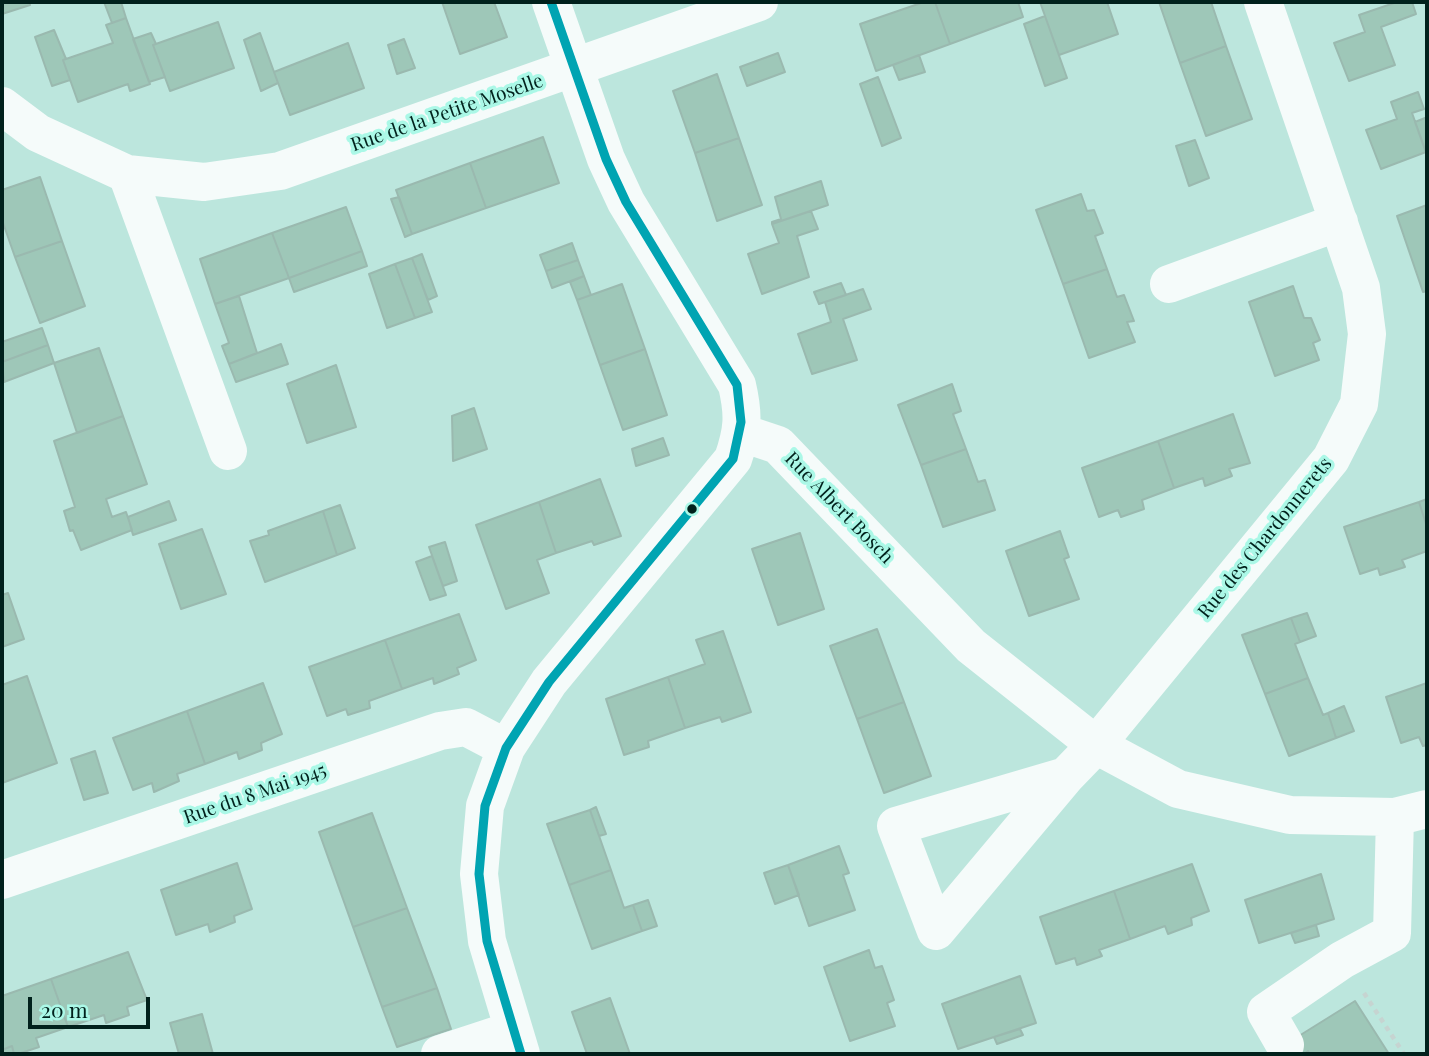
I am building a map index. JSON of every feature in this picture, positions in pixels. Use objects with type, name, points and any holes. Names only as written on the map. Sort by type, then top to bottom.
[{"type":"street","points":[[439,1054],[517,1042],[486,941],[479,874],[485,806],[506,748],[549,682],[733,459],[742,433],[742,407],[737,385],[626,202],[606,159],[551,2]]},
{"type":"street","name":"Rue de la Petite Moselle","points":[[2,106],[38,133],[127,174],[204,182],[280,171],[759,2]]},
{"type":"street","name":"Rue des Chardonnerets","points":[[1096,745],[1331,459],[1359,404],[1367,334],[1361,288],[1263,2]]},
{"type":"street","points":[[127,174],[228,451]]},
{"type":"street","points":[[1169,284],[1339,222]]},
{"type":"street","name":"Rue Albert Bosch","points":[[742,433],[778,445],[971,646],[1096,745],[1178,789],[1290,815],[1411,813]]},
{"type":"street","name":"Rue du 8 Mai 1945","points":[[2,880],[440,731],[466,727],[506,748]]},
{"type":"street","points":[[1066,776],[896,826],[936,931],[1066,776],[1096,745]]},
{"type":"street","points":[[1285,1045],[1266,1012],[1342,960],[1392,933],[1411,813]]},
{"type":"path","points":[[1342,960],[1404,1054]]},
{"type":"building","points":[[2,2],[29,2],[30,5],[2,14]]},
{"type":"building","points":[[104,2],[121,2],[126,18],[112,23]]},
{"type":"building","points":[[442,2],[494,2],[507,37],[460,54]]},
{"type":"building","points":[[924,2],[935,2],[950,44],[876,71],[860,24]]},
{"type":"building","points":[[935,2],[1018,2],[1023,17],[950,44]]},
{"type":"building","points":[[1040,2],[1107,2],[1118,34],[1059,55]]},
{"type":"building","points":[[1159,2],[1211,2],[1226,46],[1180,63]]},
{"type":"building","points":[[1397,2],[1412,2],[1416,14],[1381,27],[1395,65],[1349,81],[1334,43],[1365,32],[1359,15]]},
{"type":"building","points":[[1045,16],[1067,78],[1045,86],[1024,24]]},
{"type":"building","points":[[126,18],[150,84],[130,91],[128,84],[78,102],[63,60],[113,43],[106,25]]},
{"type":"building","points":[[218,22],[234,68],[170,91],[153,45]]},
{"type":"building","points":[[54,30],[66,59],[63,60],[70,80],[52,86],[35,37]]},
{"type":"building","points":[[151,33],[165,77],[149,82],[133,39]]},
{"type":"building","points":[[260,33],[278,83],[261,91],[244,40]]},
{"type":"building","points":[[404,39],[415,68],[397,74],[388,45]]},
{"type":"building","points":[[348,43],[364,88],[290,115],[274,72]]},
{"type":"building","points":[[1226,46],[1252,119],[1206,136],[1180,63]]},
{"type":"building","points":[[778,53],[785,72],[747,86],[740,67]]},
{"type":"building","points":[[919,55],[925,72],[899,80],[893,65]]},
{"type":"building","points":[[717,74],[739,138],[695,153],[673,91]]},
{"type":"building","points":[[878,77],[901,138],[882,146],[860,84]]},
{"type":"building","points":[[1418,92],[1424,109],[1412,113],[1426,152],[1381,169],[1366,130],[1397,119],[1391,102]]},
{"type":"building","points":[[1427,119],[1427,150],[1415,122]]},
{"type":"building","points":[[543,137],[559,183],[486,208],[470,163]]},
{"type":"building","points":[[739,138],[762,205],[717,221],[695,153]]},
{"type":"building","points":[[1195,140],[1209,178],[1189,186],[1176,146]]},
{"type":"building","points":[[470,163],[486,208],[412,234],[396,190]]},
{"type":"building","points":[[40,177],[62,241],[15,257],[2,220],[2,190]]},
{"type":"building","points":[[821,181],[828,205],[772,224],[781,219],[775,197]]},
{"type":"building","points":[[1081,194],[1087,211],[1094,210],[1103,233],[1095,236],[1107,269],[1063,284],[1036,210]]},
{"type":"building","points":[[399,197],[412,234],[405,237],[391,199]]},
{"type":"building","points":[[1427,205],[1427,291],[1423,292],[1397,216]]},
{"type":"building","points":[[346,207],[362,251],[289,278],[272,233]]},
{"type":"building","points":[[811,211],[818,229],[797,236],[809,277],[762,294],[748,254],[779,243],[772,224]]},
{"type":"building","points":[[272,233],[289,278],[215,304],[200,259]]},
{"type":"building","points":[[62,241],[85,306],[40,323],[15,257]]},
{"type":"building","points":[[572,243],[578,260],[546,271],[540,255]]},
{"type":"building","points":[[362,251],[367,266],[294,292],[289,278]]},
{"type":"building","points":[[422,254],[437,296],[428,300],[412,258]]},
{"type":"building","points":[[412,258],[432,312],[415,318],[395,264]]},
{"type":"building","points":[[578,260],[584,276],[552,288],[546,271]]},
{"type":"building","points":[[395,264],[415,318],[387,328],[369,274]]},
{"type":"building","points":[[1107,269],[1117,297],[1124,295],[1134,321],[1127,322],[1135,342],[1089,358],[1063,284]]},
{"type":"building","points":[[584,276],[591,295],[577,300],[570,282]]},
{"type":"building","points":[[841,283],[846,295],[819,304],[814,292]]},
{"type":"building","points":[[622,284],[645,349],[600,365],[577,300]]},
{"type":"building","points":[[1293,286],[1304,318],[1311,318],[1320,340],[1313,343],[1319,360],[1275,376],[1249,302]]},
{"type":"building","points":[[863,289],[871,309],[843,319],[857,360],[812,374],[798,334],[831,322],[825,302]]},
{"type":"building","points":[[239,296],[257,353],[229,364],[222,346],[229,343],[215,304]]},
{"type":"building","points":[[42,328],[48,345],[2,362],[2,342]]},
{"type":"building","points":[[281,344],[288,364],[236,382],[229,364]]},
{"type":"building","points":[[48,345],[54,363],[4,382],[2,362]]},
{"type":"building","points":[[99,348],[123,416],[77,433],[54,363]]},
{"type":"building","points":[[645,349],[667,415],[623,430],[600,365]]},
{"type":"building","points":[[336,365],[356,427],[307,443],[287,384]]},
{"type":"building","points":[[952,384],[961,411],[953,414],[966,449],[921,465],[898,405]]},
{"type":"building","points":[[474,408],[487,449],[453,461],[452,416]]},
{"type":"building","points":[[1233,414],[1250,463],[1229,469],[1232,476],[1205,486],[1203,478],[1174,488],[1158,441]]},
{"type":"building","points":[[123,416],[147,484],[106,499],[112,517],[126,512],[132,530],[81,550],[73,530],[70,531],[64,511],[75,507],[54,441]]},
{"type":"building","points":[[663,438],[669,455],[636,466],[632,449]]},
{"type":"building","points":[[1158,441],[1174,488],[1142,500],[1144,509],[1121,517],[1118,510],[1099,517],[1082,468]]},
{"type":"building","points":[[966,449],[978,482],[985,480],[995,510],[943,527],[921,465]]},
{"type":"building","points":[[600,479],[621,536],[594,545],[592,541],[556,553],[539,502]]},
{"type":"building","points":[[1427,499],[1427,527],[1419,502]]},
{"type":"building","points":[[169,501],[176,520],[133,535],[128,517]]},
{"type":"building","points":[[539,502],[556,553],[537,560],[549,593],[506,609],[476,525]]},
{"type":"building","points":[[1419,502],[1427,527],[1427,551],[1402,560],[1405,567],[1380,575],[1378,568],[1360,574],[1344,527]]},
{"type":"building","points":[[340,505],[355,548],[337,555],[323,511]]},
{"type":"building","points":[[323,511],[337,555],[265,582],[250,541],[269,535],[268,531]]},
{"type":"building","points":[[202,529],[226,594],[181,609],[159,544]]},
{"type":"building","points":[[1060,531],[1069,557],[1064,559],[1079,599],[1029,616],[1006,551]]},
{"type":"building","points":[[800,533],[824,609],[778,625],[752,549]]},
{"type":"building","points":[[445,542],[457,581],[443,586],[429,547]]},
{"type":"building","points":[[432,556],[446,595],[430,600],[416,562]]},
{"type":"building","points":[[8,593],[24,639],[2,647],[2,595]]},
{"type":"building","points":[[1307,613],[1316,636],[1300,642],[1291,618]]},
{"type":"building","points":[[459,614],[476,660],[457,668],[459,674],[434,684],[433,678],[402,689],[385,640]]},
{"type":"building","points":[[1291,618],[1300,642],[1295,644],[1308,678],[1265,694],[1242,635]]},
{"type":"building","points":[[877,629],[904,702],[857,719],[830,646]]},
{"type":"building","points":[[723,631],[751,712],[722,722],[720,717],[685,728],[668,677],[705,664],[696,640]]},
{"type":"building","points":[[385,640],[402,689],[369,701],[370,708],[348,715],[346,709],[327,716],[309,667]]},
{"type":"building","points":[[27,676],[57,763],[2,783],[2,685]]},
{"type":"building","points":[[668,677],[685,728],[648,741],[649,747],[624,755],[606,699]]},
{"type":"building","points":[[1308,678],[1323,715],[1328,713],[1336,738],[1289,756],[1265,694]]},
{"type":"building","points":[[263,683],[282,734],[261,743],[262,750],[239,759],[237,752],[205,764],[187,711]]},
{"type":"building","points":[[1427,683],[1427,745],[1423,746],[1419,737],[1401,743],[1386,697]]},
{"type":"building","points":[[904,702],[931,776],[884,793],[857,719]]},
{"type":"building","points":[[1344,706],[1354,731],[1336,738],[1328,713]]},
{"type":"building","points":[[187,711],[205,764],[177,774],[179,781],[154,792],[152,783],[133,790],[113,738]]},
{"type":"building","points":[[95,751],[108,793],[84,800],[71,759]]},
{"type":"building","points":[[596,807],[606,834],[599,836],[590,810]]},
{"type":"building","points":[[590,810],[611,870],[569,885],[547,824]]},
{"type":"building","points":[[372,813],[407,908],[353,927],[319,832]]},
{"type":"building","points":[[839,846],[849,873],[843,875],[855,910],[809,926],[788,865]]},
{"type":"building","points":[[237,863],[252,909],[234,916],[235,922],[210,932],[208,924],[176,935],[161,890]]},
{"type":"building","points":[[1192,864],[1209,911],[1191,918],[1192,925],[1168,934],[1165,926],[1130,939],[1114,891]]},
{"type":"building","points":[[788,865],[799,895],[775,904],[764,873]]},
{"type":"building","points":[[611,870],[624,908],[633,905],[642,931],[592,949],[569,885]]},
{"type":"building","points":[[1321,874],[1334,919],[1259,943],[1245,900]]},
{"type":"building","points":[[1114,891],[1130,939],[1099,950],[1102,956],[1077,965],[1075,958],[1056,964],[1040,917]]},
{"type":"building","points":[[648,900],[657,926],[642,931],[633,905]]},
{"type":"building","points":[[407,908],[437,988],[382,1007],[353,927]]},
{"type":"building","points":[[1316,925],[1319,936],[1295,943],[1291,933]]},
{"type":"building","points":[[869,950],[875,968],[882,966],[894,1000],[887,1003],[895,1026],[850,1041],[824,967]]},
{"type":"building","points":[[128,952],[147,1000],[127,1007],[129,1015],[106,1023],[104,1015],[68,1027],[51,979]]},
{"type":"building","points":[[1020,976],[1036,1023],[958,1049],[942,1004]]},
{"type":"building","points":[[51,979],[68,1027],[36,1038],[39,1047],[18,1054],[14,1054],[12,1046],[2,1050],[2,996]]},
{"type":"building","points":[[437,988],[451,1029],[397,1047],[382,1007]]},
{"type":"building","points":[[610,998],[630,1054],[587,1054],[572,1012]]},
{"type":"building","points":[[1355,1001],[1389,1054],[1310,1054],[1308,1051],[1304,1054],[1270,1054]]},
{"type":"building","points":[[202,1014],[213,1054],[179,1054],[170,1023]]},
{"type":"building","points":[[1020,1029],[1023,1035],[997,1044],[994,1037]]},
{"type":"building","points":[[12,1046],[14,1054],[2,1054],[2,1050]]},
{"type":"transit line","points":[[521,1054],[487,941],[479,874],[485,806],[506,748],[549,682],[733,459],[741,422],[737,385],[626,202],[606,159],[551,2]]}]
